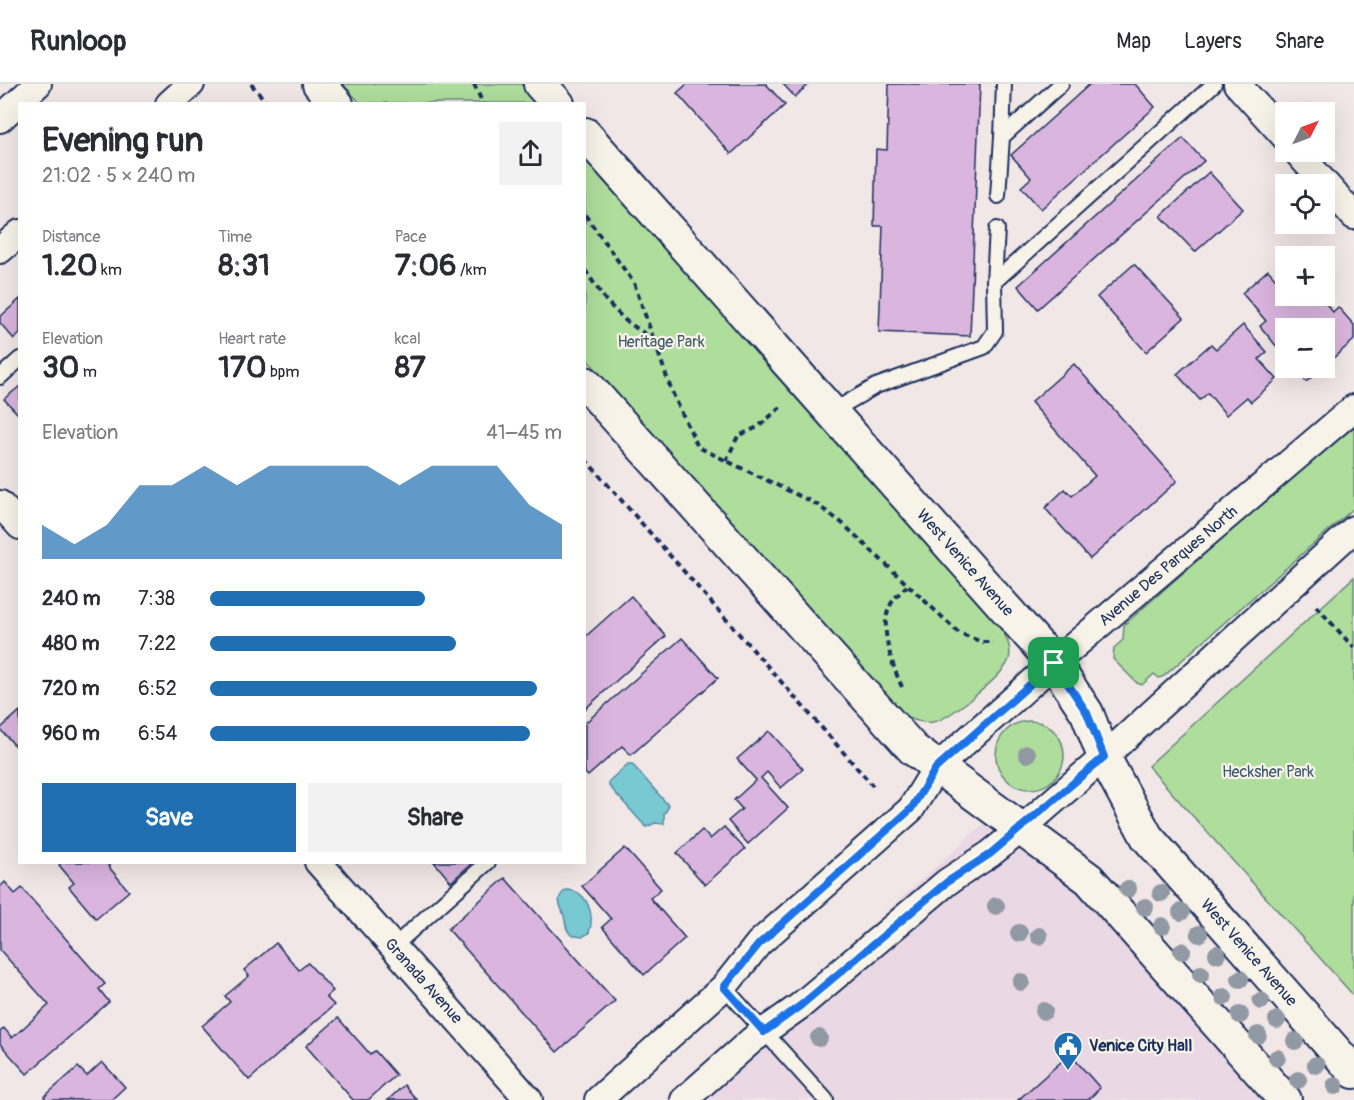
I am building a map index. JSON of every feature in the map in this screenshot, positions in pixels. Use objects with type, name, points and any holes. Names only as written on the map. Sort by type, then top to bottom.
[{"type":"street","points":[[18,102],[38,84]]},
{"type":"street","points":[[171,102],[191,84]]},
{"type":"street","points":[[319,84],[335,102]]},
{"type":"street","points":[[540,84],[556,102]]},
{"type":"street","points":[[1237,84],[1275,126]]},
{"type":"street","points":[[0,119],[18,102]]},
{"type":"street","name":"West Venice Avenue","points":[[586,135],[1054,663],[1087,713],[1104,757],[1133,814],[1152,843],[1354,1072]]},
{"type":"street","points":[[1306,162],[1354,216]]},
{"type":"street","points":[[0,250],[18,235]]},
{"type":"street","points":[[586,384],[876,711],[913,749],[1089,879],[1285,1100]]},
{"type":"street","name":"Avenue Des Parques North","points":[[598,1100],[724,987],[759,944],[911,809],[936,768],[1054,663],[1354,408]]},
{"type":"street","points":[[0,504],[18,524]]},
{"type":"street","points":[[684,1100],[947,882],[990,854],[1020,830],[1104,757],[1354,529]]},
{"type":"street","name":"Granada Avenue","points":[[320,864],[529,1100]]},
{"type":"lane","points":[[998,196],[1004,84]]},
{"type":"lane","points":[[1002,137],[1061,84]]},
{"type":"lane","points":[[994,282],[1214,84]]},
{"type":"lane","points":[[831,412],[876,386],[984,347],[995,331],[994,282],[997,229]]},
{"type":"lane","points":[[0,377],[18,361]]},
{"type":"lane","points":[[393,946],[486,864]]},
{"type":"lane","points":[[724,987],[826,1100]]},
{"type":"path","points":[[251,84],[266,102]]},
{"type":"path","points":[[474,84],[482,102]]},
{"type":"path","points":[[586,216],[634,283],[648,316],[652,338],[672,392],[698,447],[816,504],[842,523],[959,633],[982,642],[997,643]]},
{"type":"path","points":[[586,271],[606,301],[626,321],[652,338]]},
{"type":"path","points":[[726,461],[738,436],[758,427],[785,403]]},
{"type":"path","points":[[586,460],[873,786]]},
{"type":"path","points":[[907,586],[890,606],[887,627],[893,665],[907,696]]},
{"type":"path","points":[[1316,606],[1354,648]]},
{"type":"shaded area","points":[[983,824],[1077,891],[1261,1100],[679,1100]]},
{"type":"green space","points":[[343,84],[521,84],[537,102],[359,102]]},
{"type":"green space","name":"Heritage Park","points":[[586,157],[978,600],[1005,635],[1010,651],[1009,659],[998,675],[978,694],[937,721],[924,722],[902,715],[586,358]]},
{"type":"green space","points":[[1354,422],[1354,508],[1164,676],[1159,678],[1154,674],[1142,685],[1137,683],[1113,659],[1114,648],[1123,640],[1124,625]]},
{"type":"green space","name":"Hecksher Park","points":[[1354,577],[1354,996],[1148,766]]},
{"type":"green space","points":[[1023,721],[1037,721],[1049,726],[1059,736],[1064,755],[1059,774],[1049,784],[1037,789],[1023,789],[1011,784],[1001,774],[996,762],[996,748],[1001,736],[1011,726]]},
{"type":"water","points":[[628,764],[632,764],[669,806],[664,814],[664,824],[655,823],[646,827],[609,786],[609,781]]},
{"type":"water","points":[[566,890],[580,894],[588,905],[591,926],[589,933],[582,937],[571,935],[567,928],[559,902],[560,896]]},
{"type":"building","points":[[687,84],[766,84],[785,105],[731,154],[677,93]]},
{"type":"building","points":[[783,84],[809,84],[795,97]]},
{"type":"building","points":[[889,84],[980,84],[970,336],[879,332],[883,226],[874,226],[876,149],[887,150]]},
{"type":"building","points":[[1090,84],[1135,84],[1155,107],[1041,209],[1021,187],[1031,178],[1011,155]]},
{"type":"building","points":[[1183,138],[1204,161],[1038,309],[1018,286]]},
{"type":"building","points":[[1209,172],[1243,209],[1195,252],[1161,216]]},
{"type":"building","points":[[1134,264],[1184,318],[1146,352],[1097,297]]},
{"type":"building","points":[[1268,270],[1275,278],[1275,306],[1328,306],[1333,312],[1338,307],[1354,325],[1354,340],[1335,356],[1335,318],[1275,318],[1275,344],[1260,326],[1266,321],[1242,293]]},
{"type":"building","points":[[18,301],[18,336],[14,339],[0,323],[0,317]]},
{"type":"building","points":[[1243,325],[1267,352],[1259,359],[1277,379],[1251,402],[1247,397],[1226,415],[1208,393],[1200,400],[1177,374],[1211,344],[1216,349]]},
{"type":"building","points":[[1074,364],[1177,481],[1090,559],[1045,508],[1065,489],[1072,496],[1095,476],[1031,402]]},
{"type":"building","points":[[18,388],[18,414],[4,399]]},
{"type":"building","points":[[631,596],[666,636],[586,708],[586,636]]},
{"type":"building","points":[[682,638],[718,678],[631,755],[622,746],[588,776],[586,774],[586,722]]},
{"type":"building","points":[[18,713],[18,749],[0,729]]},
{"type":"building","points":[[769,731],[803,769],[781,788],[767,772],[761,778],[788,808],[748,844],[728,821],[742,809],[734,800],[756,780],[737,759]]},
{"type":"building","points":[[724,827],[745,849],[705,885],[677,853],[702,830],[710,839]]},
{"type":"building","points":[[625,848],[661,889],[650,898],[685,938],[644,975],[602,927],[611,919],[582,886]]},
{"type":"building","points":[[110,864],[108,866],[129,891],[96,919],[69,887],[74,883],[59,865]]},
{"type":"building","points":[[436,864],[471,864],[451,882]]},
{"type":"building","points":[[505,878],[615,1001],[557,1052],[448,929]]},
{"type":"building","points":[[5,882],[15,894],[22,888],[105,984],[99,989],[109,1002],[27,1074],[0,1044],[0,1032],[4,1028],[12,1038],[49,1005],[0,950],[0,887]]},
{"type":"building","points":[[276,943],[299,970],[308,963],[333,991],[326,997],[334,1005],[249,1080],[202,1026],[230,1002],[225,996],[249,976],[244,970]]},
{"type":"building","points":[[338,1018],[370,1054],[375,1051],[396,1075],[368,1100],[353,1100],[306,1046]]},
{"type":"building","name":"Venice City Hall","points":[[1070,1054],[1100,1088],[1088,1100],[1018,1100]]},
{"type":"building","points":[[102,1062],[125,1087],[111,1100],[47,1100],[44,1097],[78,1067],[87,1076]]},
{"type":"building","points":[[404,1085],[417,1100],[388,1100]]},
{"type":"place","name":"Venice City Hall","points":[[1068,1072]]},
{"type":"route","points":[[1054,663],[1087,713],[1104,757],[1020,830],[990,854],[947,882],[800,1006],[764,1032],[724,987],[759,944],[911,809],[936,768],[1054,663]]}]
